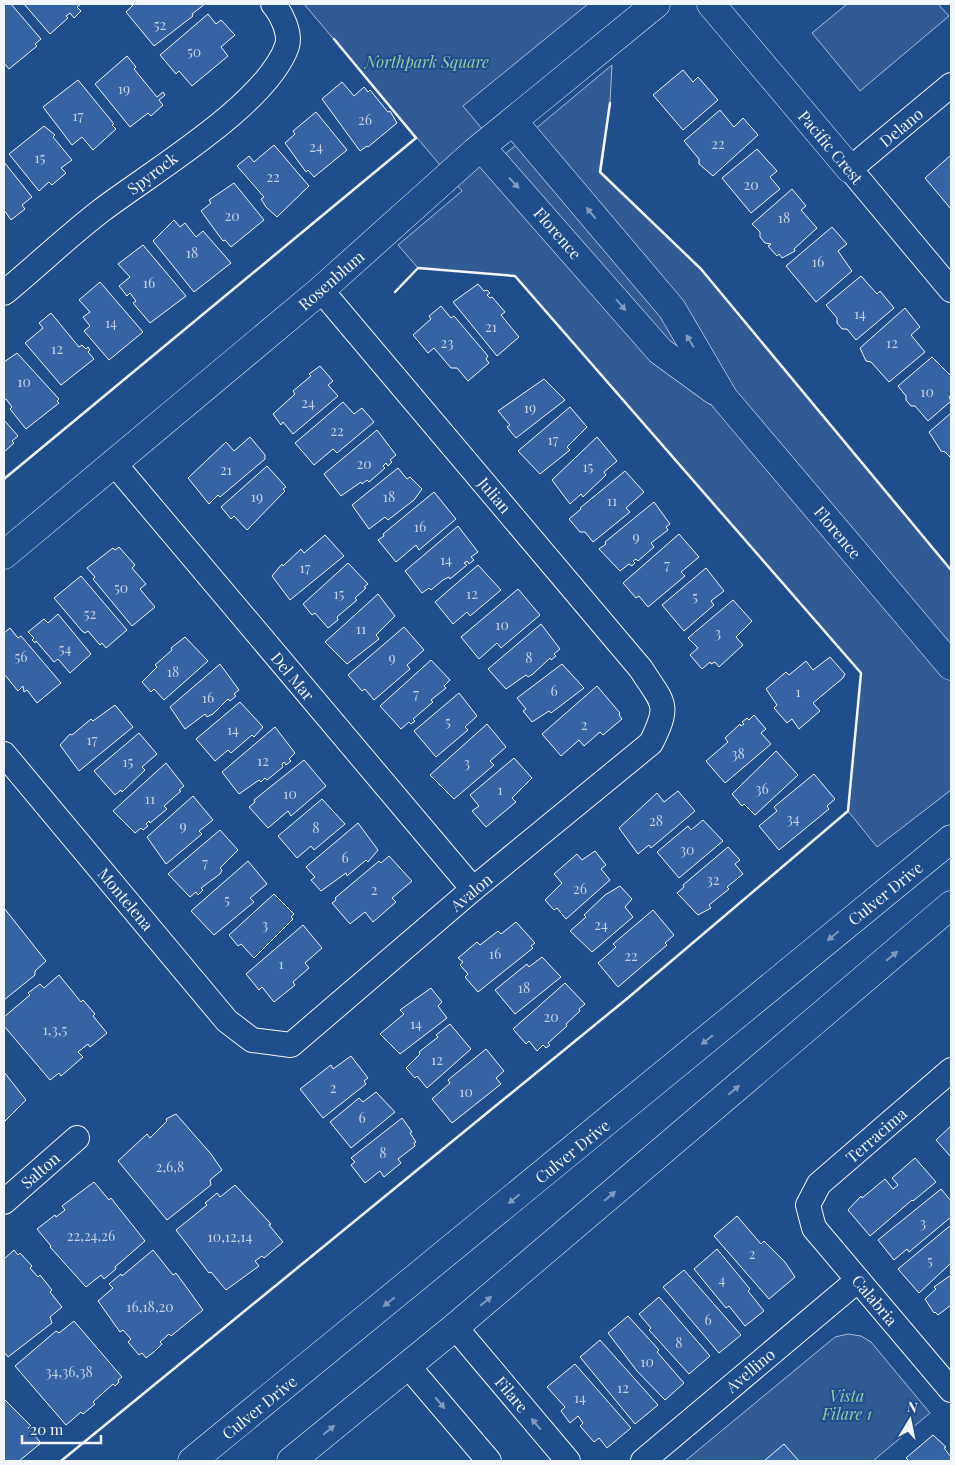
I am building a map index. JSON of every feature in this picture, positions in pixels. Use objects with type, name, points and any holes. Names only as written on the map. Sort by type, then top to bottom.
[{"type":"street","name":"Spyrock","points":[[4,293],[101,211],[232,113],[258,90],[279,62],[288,43],[285,24],[273,4]]},
{"type":"street","name":"Rosenblum","points":[[4,555],[321,290],[481,147],[656,4]]},
{"type":"street","name":"Pacific Crest","points":[[711,4],[951,290]]},
{"type":"street","name":"Delano","points":[[850,169],[951,85]]},
{"type":"street","name":"Florence","points":[[513,122],[672,309],[724,398],[951,666]]},
{"type":"street","name":"Florence","points":[[481,147],[660,350],[724,398]]},
{"type":"street","name":"Julian","points":[[321,290],[641,668],[664,705]]},
{"type":"street","name":"Del Mar","points":[[113,462],[473,889]]},
{"type":"street","name":"Avalon","points":[[252,1040],[291,1045],[473,889],[651,744],[662,720],[664,705]]},
{"type":"street","name":"Montelena","points":[[4,754],[228,1021],[252,1040]]},
{"type":"street","name":"Culver Drive","points":[[192,1461],[951,839]]},
{"type":"street","points":[[291,1461],[455,1328],[951,906]]},
{"type":"street","name":"Terracima","points":[[808,1205],[819,1184],[951,1070]]},
{"type":"street","name":"Salton","points":[[4,1202],[77,1138]]},
{"type":"street","name":"Calabria","points":[[808,1205],[814,1228],[951,1390]]},
{"type":"street","name":"Avellino","points":[[642,1461],[858,1280]]},
{"type":"street","name":"Filare","points":[[455,1328],[568,1461]]},
{"type":"street","points":[[408,1366],[489,1461]]},
{"type":"shaded area","points":[[304,4],[588,4],[463,106],[504,155],[612,65],[610,103],[601,172],[701,269],[951,570],[951,790],[877,847],[848,811],[861,673],[515,276],[418,268],[398,245],[462,191]]},
{"type":"shaded area","points":[[847,4],[938,4],[949,16],[860,91],[812,33]]},
{"type":"shaded area","name":"Vista Filare 1","points":[[848,1334],[861,1336],[871,1342],[930,1413],[873,1461],[685,1461],[835,1337]]},
{"type":"building","points":[[4,4],[11,4],[41,39],[35,44],[37,46],[9,69],[4,63]]},
{"type":"building","points":[[24,4],[81,4],[77,7],[81,11],[74,18],[70,13],[66,16],[68,18],[50,34]]},
{"type":"building","points":[[134,4],[205,4],[192,14],[193,16],[154,46],[126,12]]},
{"type":"building","points":[[208,14],[216,24],[221,20],[235,35],[221,47],[228,56],[192,86],[179,71],[176,74],[160,55]]},
{"type":"building","points":[[127,56],[136,67],[134,69],[157,97],[163,92],[165,95],[159,100],[163,105],[151,116],[148,113],[130,127],[95,84]]},
{"type":"building","points":[[683,70],[693,82],[698,77],[718,100],[683,130],[653,95]]},
{"type":"building","points":[[78,80],[116,129],[93,150],[82,137],[72,145],[43,107]]},
{"type":"building","points":[[342,82],[354,96],[364,87],[368,92],[370,90],[388,112],[390,111],[397,123],[368,147],[360,151],[322,99]]},
{"type":"building","points":[[720,110],[734,127],[743,118],[758,135],[713,176],[699,164],[699,159],[684,141]]},
{"type":"building","points":[[316,112],[347,150],[314,177],[308,170],[306,172],[285,143],[295,134],[293,131]]},
{"type":"building","points":[[44,126],[55,135],[53,137],[72,160],[61,168],[66,173],[52,185],[49,182],[39,191],[9,154]]},
{"type":"building","points":[[274,145],[309,186],[277,217],[266,207],[261,199],[264,197],[237,166],[249,156],[254,162]]},
{"type":"building","points":[[757,149],[777,171],[770,177],[780,189],[751,213],[722,178]]},
{"type":"building","points":[[951,155],[951,209],[925,178]]},
{"type":"building","points":[[4,162],[32,197],[22,205],[25,209],[11,220],[4,210]]},
{"type":"building","points":[[234,183],[264,220],[231,247],[225,240],[223,241],[201,211],[211,203],[209,200]]},
{"type":"building","points":[[792,189],[806,206],[801,210],[817,228],[794,249],[795,251],[782,258],[779,254],[777,256],[768,246],[771,244],[765,243],[760,237],[760,232],[752,224]]},
{"type":"building","points":[[174,220],[180,227],[185,223],[196,237],[203,231],[231,263],[194,292],[153,241]]},
{"type":"building","points":[[832,227],[847,244],[838,251],[852,271],[816,302],[786,266]]},
{"type":"building","points":[[143,245],[186,296],[150,323],[133,303],[136,301],[130,293],[127,296],[119,286],[130,277],[118,264]]},
{"type":"building","points":[[861,276],[877,294],[880,291],[894,308],[856,340],[847,329],[842,329],[837,323],[837,318],[826,305]]},
{"type":"building","points":[[100,282],[143,332],[109,360],[84,331],[90,326],[83,317],[90,312],[79,300]]},
{"type":"building","points":[[478,284],[484,291],[487,290],[490,293],[487,295],[490,298],[492,297],[505,312],[501,315],[519,337],[497,356],[453,302]]},
{"type":"building","points":[[441,306],[451,318],[454,316],[488,356],[486,359],[489,363],[468,381],[457,368],[451,368],[434,348],[428,353],[413,335],[431,319],[429,316]]},
{"type":"building","points":[[905,308],[920,327],[911,335],[925,352],[889,382],[871,362],[866,361],[860,348]]},
{"type":"building","points":[[51,313],[79,347],[82,345],[86,349],[88,347],[90,350],[88,352],[94,359],[61,385],[25,343],[43,328],[39,323]]},
{"type":"building","points":[[17,353],[59,399],[57,401],[59,403],[26,429],[10,409],[12,407],[6,399],[4,400],[4,362]]},
{"type":"building","points":[[932,357],[951,376],[951,395],[949,397],[951,401],[928,421],[915,406],[911,406],[898,386]]},
{"type":"building","points":[[320,366],[333,381],[328,385],[338,396],[293,434],[283,422],[281,425],[273,414],[295,394],[293,391],[311,376],[309,374]]},
{"type":"building","points":[[544,379],[565,400],[516,438],[507,427],[510,425],[498,411]]},
{"type":"building","points":[[343,402],[354,414],[362,408],[374,422],[337,453],[333,449],[314,465],[295,443]]},
{"type":"building","points":[[570,407],[587,427],[567,447],[570,450],[540,474],[518,451]]},
{"type":"building","points":[[951,413],[951,458],[941,451],[929,432]]},
{"type":"building","points":[[4,420],[18,436],[12,441],[14,443],[4,452]]},
{"type":"building","points":[[377,430],[396,455],[390,460],[392,462],[388,466],[386,463],[383,466],[385,468],[369,482],[367,480],[362,484],[361,482],[341,496],[324,474]]},
{"type":"building","points":[[250,437],[265,455],[265,459],[209,504],[188,478],[226,442],[234,451]]},
{"type":"building","points":[[597,437],[617,461],[604,472],[606,475],[583,497],[581,494],[570,504],[552,480]]},
{"type":"building","points":[[267,466],[286,487],[283,489],[285,491],[247,530],[234,516],[231,519],[221,507]]},
{"type":"building","points":[[398,468],[407,479],[410,477],[422,489],[414,500],[388,520],[385,517],[369,529],[352,505]]},
{"type":"building","points":[[625,471],[644,492],[626,508],[630,512],[593,542],[585,532],[580,532],[569,519]]},
{"type":"building","points":[[434,492],[456,519],[419,550],[416,545],[396,562],[378,540]]},
{"type":"building","points":[[654,502],[670,524],[666,527],[668,530],[651,543],[654,547],[638,561],[636,559],[633,561],[635,563],[632,566],[629,564],[620,571],[599,549]]},
{"type":"building","points":[[458,526],[478,552],[471,557],[474,560],[469,564],[467,561],[464,563],[467,565],[450,579],[449,577],[443,580],[431,590],[429,588],[422,593],[405,571]]},
{"type":"building","points":[[679,534],[699,557],[681,572],[685,576],[648,607],[639,596],[636,598],[623,583]]},
{"type":"building","points":[[325,535],[344,556],[290,600],[272,576],[282,564],[283,566],[301,549],[304,553]]},
{"type":"building","points":[[119,547],[135,565],[132,568],[146,584],[140,589],[155,607],[132,626],[93,579],[95,577],[87,568],[113,548],[115,550]]},
{"type":"building","points":[[348,563],[368,584],[355,598],[357,600],[337,617],[338,620],[328,628],[315,613],[312,615],[303,604]]},
{"type":"building","points":[[478,565],[501,590],[470,616],[467,612],[453,624],[435,602]]},
{"type":"building","points":[[706,568],[724,591],[711,601],[714,605],[684,631],[662,605]]},
{"type":"building","points":[[81,576],[127,630],[106,648],[102,643],[100,645],[88,631],[85,633],[82,631],[54,598]]},
{"type":"building","points":[[518,589],[540,615],[501,648],[497,643],[479,659],[461,637]]},
{"type":"building","points":[[378,594],[395,616],[376,635],[379,639],[347,664],[325,642]]},
{"type":"building","points":[[733,600],[752,621],[736,637],[743,645],[719,667],[715,662],[711,664],[710,662],[702,669],[690,655],[698,648],[688,638]]},
{"type":"building","points":[[58,614],[91,654],[70,673],[58,659],[54,662],[36,641],[35,643],[32,640],[34,638],[28,632],[44,619],[48,623]]},
{"type":"building","points":[[541,624],[560,649],[554,654],[556,656],[551,660],[550,658],[533,674],[528,677],[526,675],[506,689],[488,669]]},
{"type":"building","points":[[404,627],[424,650],[407,665],[410,669],[374,700],[365,689],[362,691],[348,675]]},
{"type":"building","points":[[10,628],[18,638],[21,636],[61,683],[37,703],[27,690],[24,692],[23,686],[18,691],[4,674],[4,633]]},
{"type":"building","points":[[185,637],[208,661],[164,700],[154,689],[151,692],[142,682],[157,667],[155,665],[172,650],[171,648]]},
{"type":"building","points":[[830,657],[845,674],[843,678],[813,703],[820,711],[799,729],[792,719],[787,723],[774,708],[777,705],[766,689],[786,672],[789,675],[806,661],[813,670]]},
{"type":"building","points":[[431,660],[450,680],[444,686],[446,688],[431,700],[433,702],[413,719],[415,721],[411,724],[409,722],[401,729],[380,706]]},
{"type":"building","points":[[220,664],[239,690],[234,694],[236,696],[230,701],[228,699],[213,714],[207,717],[205,714],[185,729],[170,707]]},
{"type":"building","points":[[562,664],[584,688],[551,713],[549,711],[532,722],[523,711],[526,709],[517,698]]},
{"type":"building","points":[[597,686],[620,713],[619,715],[622,719],[603,735],[600,732],[584,746],[579,740],[561,756],[542,734]]},
{"type":"building","points":[[459,693],[477,716],[465,727],[468,730],[436,757],[414,731]]},
{"type":"building","points":[[240,702],[263,727],[254,737],[252,735],[231,753],[228,750],[215,761],[196,739]]},
{"type":"building","points":[[115,705],[133,727],[79,771],[60,745],[70,734],[72,735],[91,719],[93,721]]},
{"type":"building","points":[[754,715],[766,729],[761,733],[771,744],[725,783],[706,761],[728,742],[725,738],[740,724],[741,726],[744,724],[742,722],[747,718],[749,720]]},
{"type":"building","points":[[487,724],[506,747],[490,761],[494,765],[454,799],[430,775]]},
{"type":"building","points":[[275,727],[295,753],[289,759],[291,761],[286,765],[284,762],[282,764],[283,767],[267,780],[265,778],[261,782],[259,780],[239,794],[222,772]]},
{"type":"building","points":[[139,733],[157,754],[142,767],[145,770],[122,792],[121,790],[115,795],[94,771]]},
{"type":"building","points":[[776,751],[798,775],[755,815],[744,804],[742,806],[732,794]]},
{"type":"building","points":[[514,758],[532,778],[512,798],[516,802],[486,827],[472,811],[479,806],[470,795]]},
{"type":"building","points":[[304,760],[326,786],[291,816],[288,811],[268,828],[249,807],[255,802],[254,800]]},
{"type":"building","points":[[166,763],[184,786],[164,806],[167,809],[150,823],[149,821],[146,824],[148,826],[143,830],[141,828],[135,833],[113,811]]},
{"type":"building","points":[[814,774],[835,799],[827,806],[829,809],[779,850],[759,826],[777,811],[774,807]]},
{"type":"building","points":[[678,791],[695,811],[651,848],[649,845],[638,854],[619,828],[657,793],[664,802]]},
{"type":"building","points":[[193,796],[213,820],[199,831],[202,834],[166,864],[147,837]]},
{"type":"building","points":[[322,799],[345,824],[314,850],[311,846],[297,858],[278,836]]},
{"type":"building","points":[[703,820],[723,841],[679,878],[657,852],[688,826],[691,830]]},
{"type":"building","points":[[358,823],[378,850],[368,862],[366,860],[347,876],[346,873],[321,891],[311,880],[315,877],[306,867]]},
{"type":"building","points":[[220,830],[238,850],[220,868],[222,870],[220,874],[201,888],[203,890],[198,895],[196,892],[190,897],[168,874]]},
{"type":"building","points":[[728,847],[740,860],[735,864],[743,874],[727,887],[729,889],[709,905],[711,908],[698,915],[677,893],[684,887],[683,885]]},
{"type":"building","points":[[595,851],[606,865],[601,869],[610,880],[566,919],[557,908],[554,910],[545,900],[562,883],[554,874],[577,854],[582,860]]},
{"type":"building","points":[[389,856],[412,881],[392,898],[396,902],[373,922],[365,912],[350,924],[332,903],[336,900],[335,898],[379,861],[381,863]]},
{"type":"building","points":[[248,861],[267,884],[250,898],[254,902],[214,935],[191,911]]},
{"type":"building","points":[[620,886],[632,899],[625,907],[633,917],[592,952],[570,931],[586,917],[584,915],[605,895]]},
{"type":"building","points":[[274,894],[294,914],[291,917],[293,919],[254,958],[241,944],[238,946],[229,935]]},
{"type":"building","points":[[4,908],[46,961],[35,971],[35,975],[4,1000]]},
{"type":"building","points":[[653,910],[674,935],[665,943],[667,945],[618,987],[598,963],[616,947],[613,944]]},
{"type":"building","points":[[516,922],[535,943],[531,946],[533,948],[478,992],[465,977],[468,974],[460,965],[463,962],[458,958],[477,942],[480,945],[498,931],[501,934]]},
{"type":"building","points":[[303,925],[322,948],[305,963],[309,968],[293,982],[295,985],[274,1002],[262,987],[259,990],[246,974]]},
{"type":"building","points":[[542,957],[561,977],[515,1014],[495,990],[527,964],[529,967]]},
{"type":"building","points":[[59,975],[81,1002],[83,1000],[95,1014],[93,1016],[107,1033],[90,1047],[88,1044],[78,1052],[83,1057],[61,1076],[59,1073],[50,1080],[4,1026],[4,1017],[30,995],[28,993],[40,984],[44,988]]},
{"type":"building","points":[[565,983],[585,1004],[566,1024],[567,1026],[548,1043],[550,1045],[546,1048],[543,1045],[537,1051],[529,1041],[526,1044],[513,1029]]},
{"type":"building","points":[[431,988],[442,1002],[438,1006],[447,1018],[400,1054],[380,1034],[404,1014],[400,1010]]},
{"type":"building","points":[[450,1024],[471,1049],[427,1088],[417,1076],[415,1078],[406,1068],[420,1054],[419,1052],[438,1037],[436,1035]]},
{"type":"building","points":[[486,1049],[504,1071],[496,1078],[501,1084],[452,1123],[432,1099],[450,1083],[448,1080]]},
{"type":"building","points":[[351,1056],[368,1078],[364,1081],[366,1084],[323,1118],[300,1089],[331,1065],[333,1069]]},
{"type":"building","points":[[4,1072],[26,1100],[4,1122]]},
{"type":"building","points":[[376,1092],[395,1112],[351,1148],[330,1122],[359,1098],[363,1102]]},
{"type":"building","points":[[176,1114],[211,1154],[222,1170],[210,1180],[211,1185],[167,1220],[118,1161],[147,1134],[150,1138],[167,1121],[166,1119]]},
{"type":"building","points":[[402,1118],[412,1132],[410,1133],[416,1142],[414,1143],[415,1146],[398,1159],[401,1163],[384,1177],[380,1171],[365,1183],[351,1165],[355,1162],[351,1158]]},
{"type":"building","points":[[951,1126],[951,1157],[936,1140]]},
{"type":"building","points":[[915,1158],[936,1182],[870,1236],[848,1210],[861,1196],[862,1198],[885,1179],[893,1189],[898,1185],[892,1178]]},
{"type":"building","points":[[94,1182],[109,1200],[111,1198],[145,1241],[104,1279],[101,1275],[86,1287],[50,1247],[37,1229],[65,1210],[62,1206]]},
{"type":"building","points":[[235,1185],[271,1224],[269,1225],[283,1242],[264,1258],[262,1256],[255,1261],[259,1266],[226,1290],[211,1272],[209,1273],[176,1230],[207,1205],[205,1203],[217,1193],[220,1197]]},
{"type":"building","points":[[941,1189],[951,1201],[951,1217],[909,1252],[907,1249],[894,1260],[878,1240]]},
{"type":"building","points":[[737,1216],[761,1244],[764,1241],[785,1262],[795,1277],[769,1299],[714,1236]]},
{"type":"building","points":[[951,1225],[951,1263],[919,1293],[898,1269]]},
{"type":"building","points":[[717,1249],[750,1289],[748,1291],[764,1311],[745,1326],[729,1306],[726,1308],[694,1269]]},
{"type":"building","points":[[14,1250],[18,1255],[20,1253],[32,1266],[30,1268],[38,1277],[40,1275],[62,1307],[50,1317],[52,1323],[8,1357],[4,1352],[4,1259]]},
{"type":"building","points":[[153,1250],[173,1275],[176,1273],[203,1310],[171,1336],[169,1334],[160,1342],[162,1344],[146,1358],[142,1353],[139,1355],[128,1342],[131,1339],[123,1330],[120,1332],[98,1301],[113,1288],[109,1284],[121,1274],[122,1276]]},
{"type":"building","points":[[684,1270],[741,1335],[719,1353],[663,1287]]},
{"type":"building","points":[[951,1275],[951,1305],[938,1315],[934,1313],[925,1299],[936,1289],[934,1287]]},
{"type":"building","points":[[659,1297],[710,1356],[689,1374],[649,1330],[651,1328],[639,1314]]},
{"type":"building","points":[[628,1316],[659,1350],[657,1352],[684,1383],[665,1400],[637,1371],[608,1333]]},
{"type":"building","points":[[74,1321],[122,1377],[115,1386],[113,1384],[93,1402],[95,1404],[83,1414],[81,1412],[66,1425],[15,1366],[56,1331],[59,1333]]},
{"type":"building","points":[[600,1340],[658,1405],[635,1424],[580,1357]]},
{"type":"building","points":[[575,1364],[631,1428],[607,1448],[599,1438],[594,1442],[580,1426],[583,1423],[578,1416],[570,1423],[561,1411],[565,1407],[547,1387]]},
{"type":"building","points":[[4,1399],[31,1426],[28,1428],[41,1443],[19,1461],[4,1461]]},
{"type":"building","points":[[933,1435],[946,1447],[944,1448],[951,1457],[951,1461],[909,1461],[906,1458]]},
{"type":"building","points":[[784,1444],[799,1461],[764,1461]]},
{"type":"wall","points":[[4,479],[416,138],[334,39]]},
{"type":"wall","points":[[610,103],[600,172],[701,269],[951,570]]},
{"type":"wall","points":[[61,1461],[629,997],[848,811],[861,673],[515,276],[418,268],[395,292]]},
{"type":"park label","name":"Northpark Square","points":[[427,61]]}]
